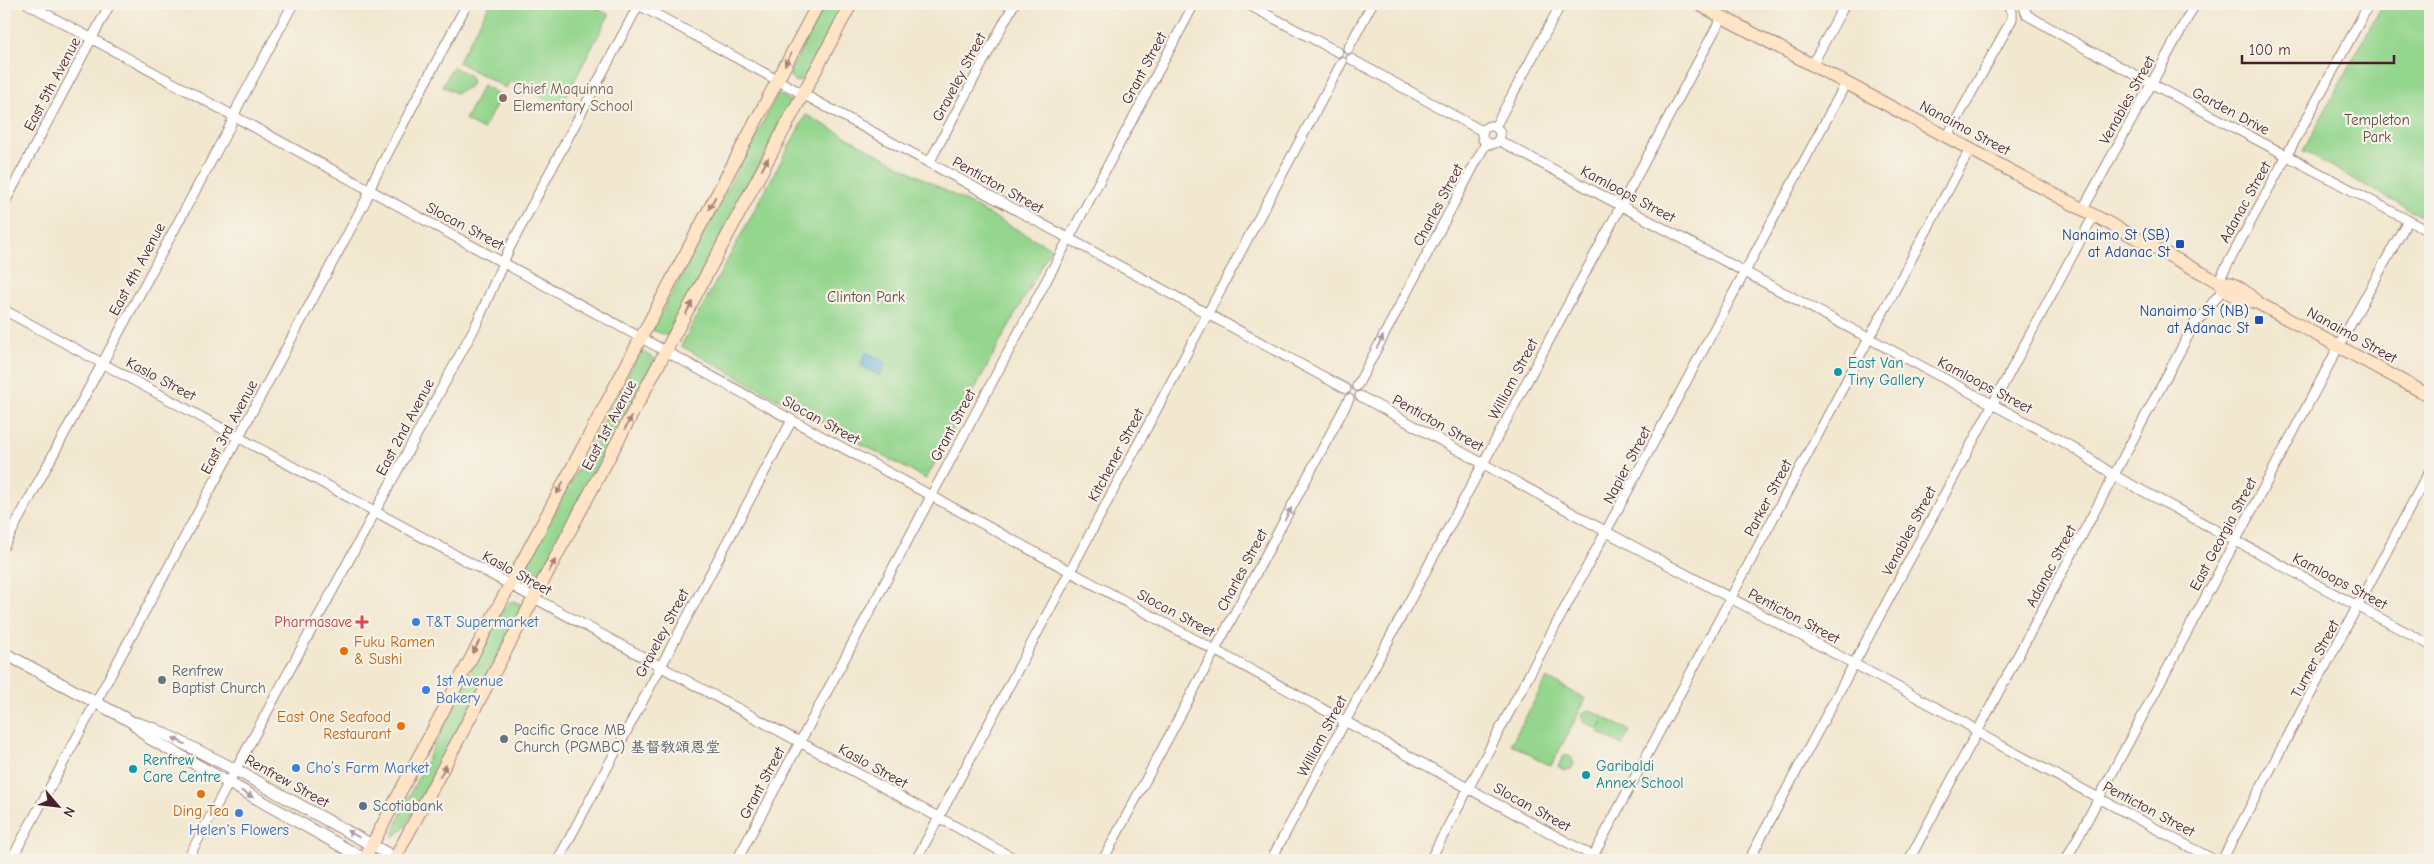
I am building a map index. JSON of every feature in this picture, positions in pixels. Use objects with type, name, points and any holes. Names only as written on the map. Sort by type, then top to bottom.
[{"type":"main road","name":"East 1st Avenue","points":[[365,860],[818,4]]},
{"type":"main road","name":"East 1st Avenue","points":[[396,860],[851,4]]},
{"type":"main road","name":"Nanaimo Street","points":[[1698,4],[2088,212],[2221,286],[2228,281],[2243,289],[2258,303],[2430,396]]},
{"type":"street","name":"Slocan Street","points":[[28,4],[1215,650],[1594,859]]},
{"type":"street","name":"East 5th Avenue","points":[[4,204],[110,4]]},
{"type":"street","name":"East 4th Avenue","points":[[4,546],[293,4]]},
{"type":"street","name":"East 3rd Avenue","points":[[11,860],[240,437],[366,200],[467,4]]},
{"type":"street","name":"Penticton Street","points":[[638,4],[1067,239],[1346,389]]},
{"type":"street","name":"East 2nd Avenue","points":[[187,860],[476,325],[504,262],[638,4]]},
{"type":"street","name":"Graveley Street","points":[[929,162],[1014,4]]},
{"type":"street","name":"Grant Street","points":[[737,860],[1194,4]]},
{"type":"street","points":[[1247,4],[1338,52]]},
{"type":"street","points":[[1348,49],[1372,4]]},
{"type":"street","points":[[1495,126],[1561,4]]},
{"type":"street","points":[[1812,65],[1846,4]]},
{"type":"street","name":"Venables Street","points":[[1750,860],[1992,404],[2151,84],[2196,4]]},
{"type":"street","name":"Adanac Street","points":[[1909,860],[2196,321],[2206,315],[2218,294],[2286,156],[2369,4]]},
{"type":"street","name":"Garden Drive","points":[[2023,6],[2027,15],[2151,84],[2407,222],[2430,232]]},
{"type":"street","points":[[1948,137],[2012,20],[2009,7]]},
{"type":"street","name":"William Street","points":[[1271,860],[1722,16]]},
{"type":"street","points":[[1342,49],[1348,49],[1352,52],[1351,59],[1346,63],[1342,62],[1338,59],[1338,52],[1342,49]]},
{"type":"street","points":[[1351,59],[1482,131]]},
{"type":"street","name":"Kitchener Street","points":[[916,860],[1342,62]]},
{"type":"street","name":"Napier Street","points":[[1430,860],[1846,83]]},
{"type":"street","points":[[1482,131],[1488,126],[1495,126]]},
{"type":"street","points":[[1482,131],[1482,138],[1486,143],[1493,143],[1498,140],[1499,132],[1495,126]]},
{"type":"street","name":"Kamloops Street","points":[[1498,140],[2072,447],[2115,476],[2430,645]]},
{"type":"street","name":"Charles Street","points":[[1357,386],[1486,143]]},
{"type":"street","name":"Parker Street","points":[[1594,859],[1970,149]]},
{"type":"street","name":"East Georgia Street","points":[[2066,860],[2338,347],[2407,222]]},
{"type":"street","name":"Kaslo Street","points":[[4,310],[1016,860]]},
{"type":"street","points":[[1350,385],[1357,386],[1361,391],[1360,396],[1354,400],[1349,399],[1345,393],[1346,389],[1350,385]]},
{"type":"street","name":"Penticton Street","points":[[1360,396],[1607,532],[2214,860]]},
{"type":"street","name":"Charles Street","points":[[1103,860],[1349,399]]},
{"type":"street","name":"Graveley Street","points":[[558,860],[792,420]]},
{"type":"street","name":"Turner Street","points":[[2222,860],[2430,470]]},
{"type":"street","name":"Renfrew Street","points":[[4,653],[132,722],[155,729],[236,770],[373,845],[396,860]]},
{"type":"street","name":"Renfrew Street","points":[[132,722],[149,738],[365,860]]},
{"type":"green space","points":[[490,4],[588,4],[609,15],[562,104],[556,105],[510,81],[506,88],[458,62]]},
{"type":"green space","points":[[826,4],[845,4],[805,78],[795,82],[790,76],[790,71]]},
{"type":"green space","name":"Templeton Park","points":[[2383,4],[2430,4],[2430,221],[2303,151]]},
{"type":"green space","points":[[453,67],[469,75],[472,83],[469,87],[456,93],[442,86]]},
{"type":"green space","points":[[483,85],[501,95],[483,130],[465,120]]},
{"type":"green space","points":[[778,94],[792,102],[791,105],[668,336],[652,330]]},
{"type":"green space","name":"Clinton Park","points":[[806,115],[1051,248],[926,479],[681,346]]},
{"type":"green space","points":[[641,351],[655,359],[535,584],[521,576]]},
{"type":"green space","points":[[514,601],[524,606],[405,827],[394,837],[393,835],[403,808],[456,699],[500,614],[508,603]]},
{"type":"green space","points":[[1547,678],[1586,699],[1551,766],[1511,744]]},
{"type":"green space","points":[[1590,710],[1630,731],[1622,745],[1598,732],[1603,722],[1598,729],[1584,722],[1581,717],[1584,712]]},
{"type":"green space","points":[[1565,754],[1571,757],[1574,764],[1571,769],[1564,770],[1558,766]]},
{"type":"water","points":[[868,353],[885,362],[881,374],[878,375],[861,365],[865,354]]},
{"type":"place","name":"Chief Maquinna Elementary School","points":[[503,98]]},
{"type":"place","name":"Nanaimo St (SB) at Adanac St","points":[[2180,244]]},
{"type":"place","name":"Nanaimo St (NB) at Adanac St","points":[[2259,320]]},
{"type":"place","name":"East Van Tiny Gallery","points":[[1838,372]]},
{"type":"place","name":"Pharmasave","points":[[362,622]]},
{"type":"place","name":"T&T Supermarket","points":[[416,622]]},
{"type":"place","name":"Fuku Ramen & Sushi","points":[[344,651]]},
{"type":"place","name":"Renfrew Baptist Church","points":[[162,680]]},
{"type":"place","name":"1st Avenue Bakery","points":[[426,690]]},
{"type":"place","name":"East One Seafood Restaurant","points":[[401,726]]},
{"type":"place","name":"Pacific Grace MB Church (PGMBC) 基督教頌恩堂","points":[[504,739]]},
{"type":"place","name":"Cho’s Farm Market","points":[[296,768]]},
{"type":"place","name":"Renfrew Care Centre","points":[[133,769]]},
{"type":"place","name":"Garibaldi Annex School","points":[[1586,775]]},
{"type":"place","name":"Ding Tea","points":[[201,794]]},
{"type":"place","name":"Scotiabank","points":[[363,806]]},
{"type":"place","name":"Helen's Flowers","points":[[239,813]]}]
